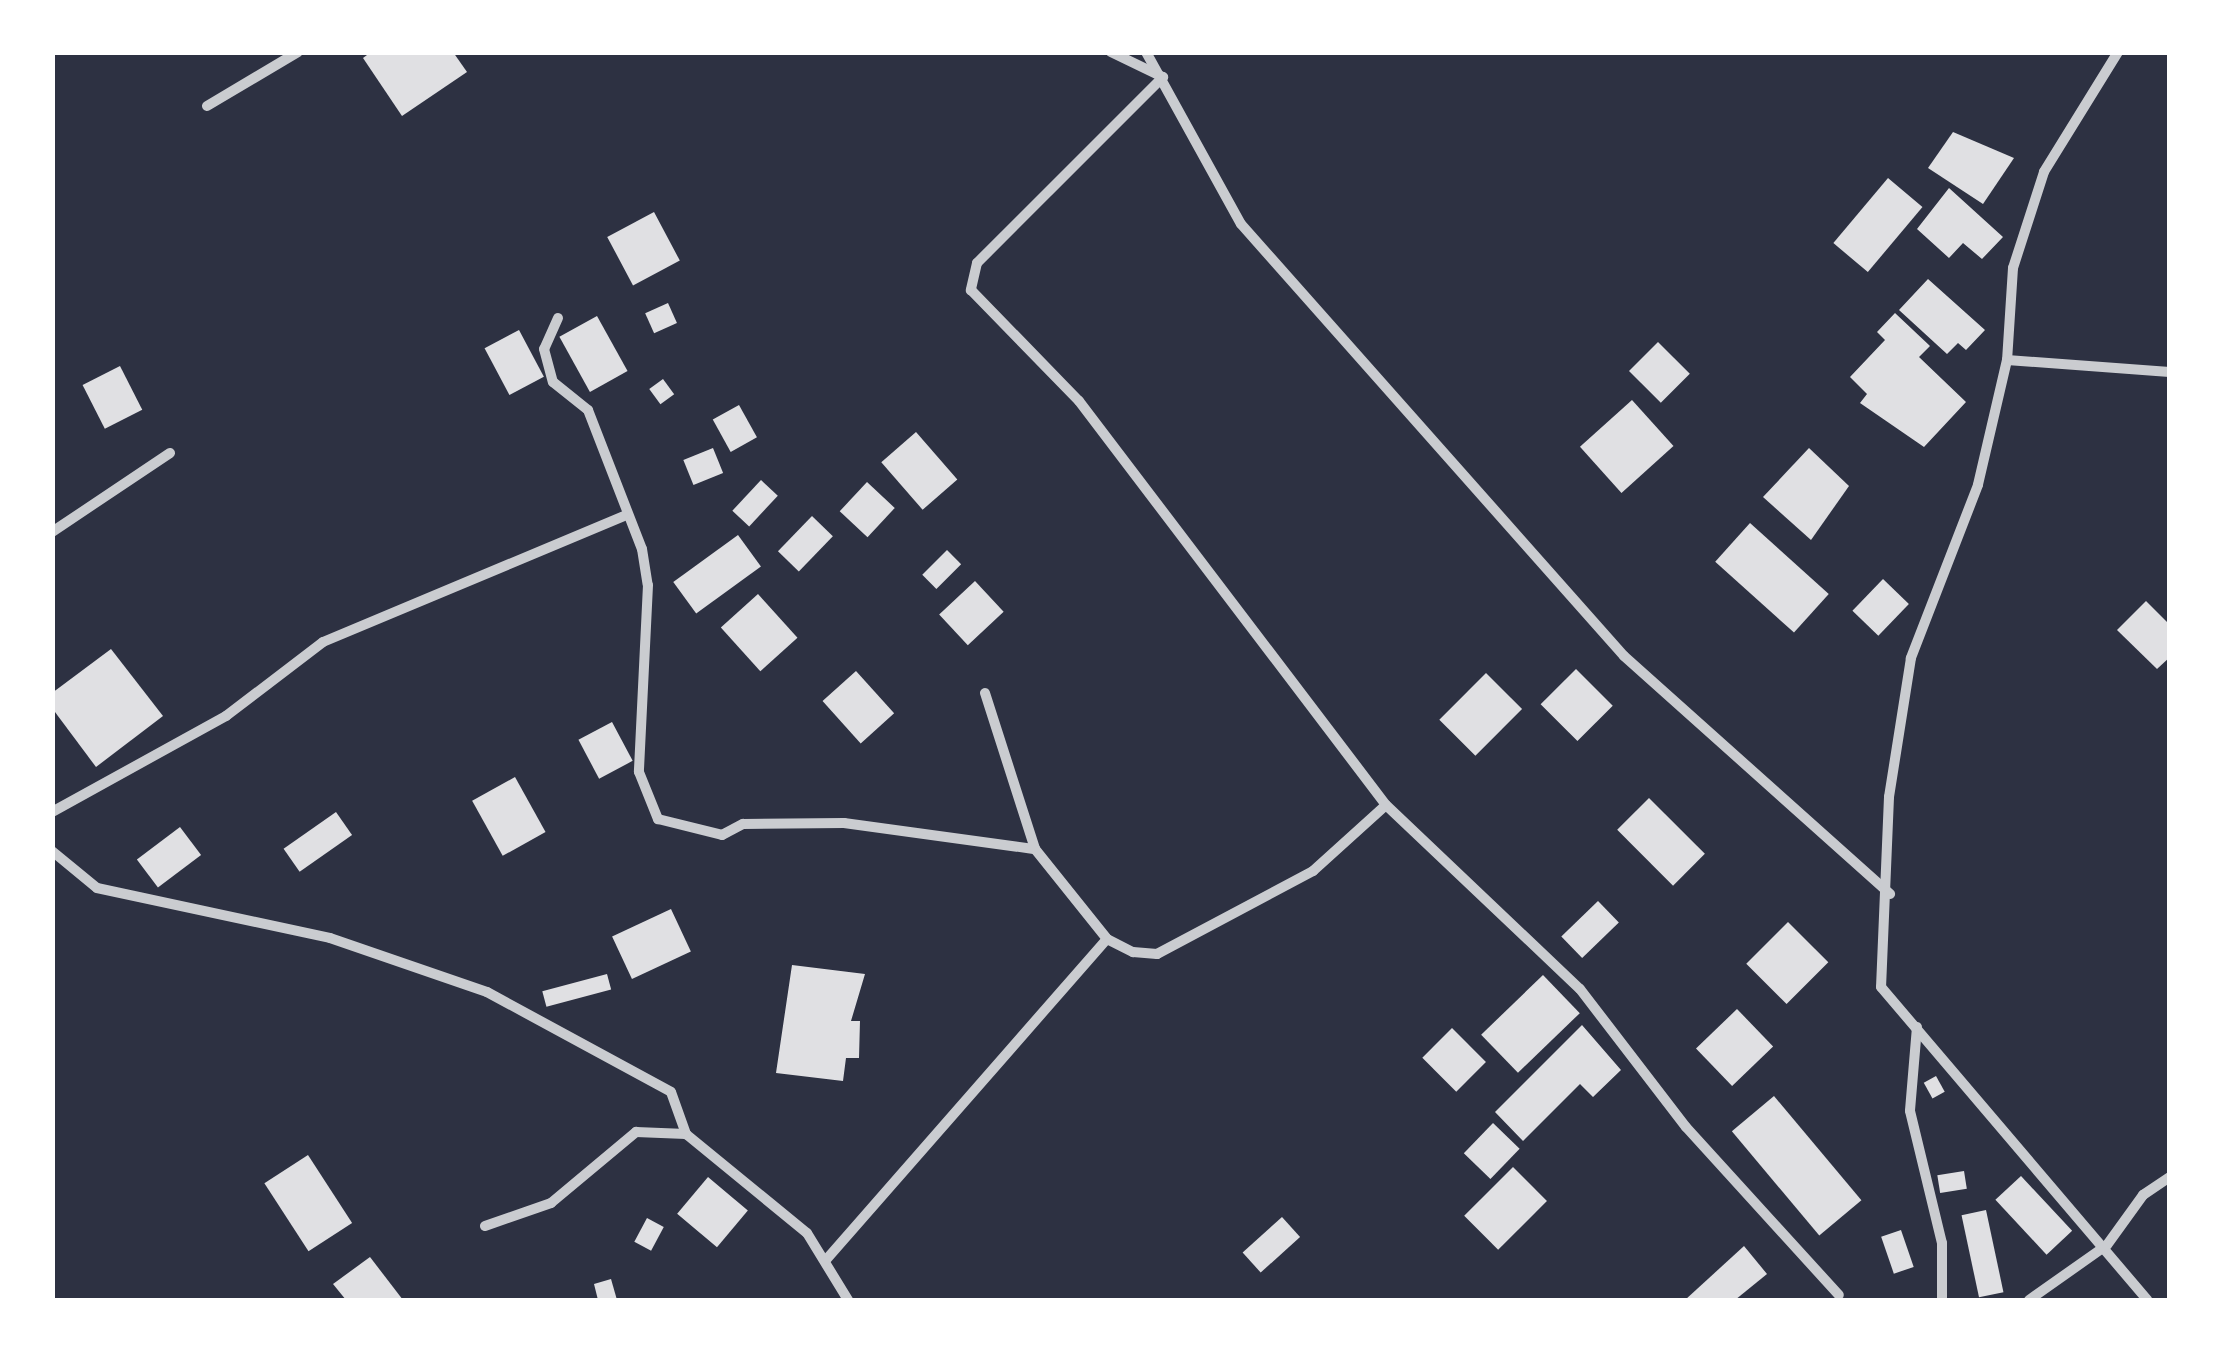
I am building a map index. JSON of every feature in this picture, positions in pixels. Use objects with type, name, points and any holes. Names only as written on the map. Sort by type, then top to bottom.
[{"type":"street","points":[[207,106],[298,52]]},
{"type":"street","points":[[1111,52],[1163,77]]},
{"type":"street","points":[[1146,52],[1241,224],[1624,656],[1890,894]]},
{"type":"street","points":[[2118,52],[2044,172],[2013,268],[2007,360],[1978,485],[1912,658],[1889,797],[1890,894],[1881,988],[2107,1246],[2147,1300]]},
{"type":"street","points":[[1163,77],[977,263],[971,290],[1079,401],[1386,805],[1580,989],[1686,1127],[1839,1295]]},
{"type":"street","points":[[558,318],[544,349],[553,382],[588,410],[648,584],[639,772],[658,819],[722,836],[744,824],[844,823],[1035,849]]},
{"type":"street","points":[[2007,360],[2170,372]]},
{"type":"street","points":[[52,532],[170,453]]},
{"type":"street","points":[[52,812],[226,716],[323,642],[624,516]]},
{"type":"street","points":[[984,694],[1035,849],[1106,939],[1157,954],[1313,871],[1386,805]]},
{"type":"street","points":[[52,851],[96,888],[330,938],[487,992],[671,1092],[686,1134]]},
{"type":"street","points":[[825,1261],[1106,939]]},
{"type":"street","points":[[1917,1026],[1910,1111],[1942,1244],[1942,1300]]},
{"type":"street","points":[[486,1226],[551,1203],[636,1132],[686,1134],[729,1161],[825,1261],[848,1300]]},
{"type":"street","points":[[2029,1300],[2107,1246],[2144,1195],[2170,1177]]},
{"type":"building","points":[[371,52],[453,52],[467,72],[402,116],[363,58]]},
{"type":"building","points":[[1953,132],[2014,158],[1983,204],[1928,168]]},
{"type":"building","points":[[1888,178],[1922,207],[1868,272],[1833,243]]},
{"type":"building","points":[[1949,188],[2003,237],[1982,259],[1963,243],[1949,258],[1917,229]]},
{"type":"building","points":[[654,212],[680,261],[633,285],[607,237]]},
{"type":"building","points":[[1928,279],[1985,330],[1966,350],[1958,343],[1947,354],[1899,310]]},
{"type":"building","points":[[668,303],[677,323],[654,333],[645,313]]},
{"type":"building","points":[[1895,313],[1930,346],[1919,357],[1966,402],[1924,447],[1860,403],[1867,394],[1850,377],[1885,340],[1877,332]]},
{"type":"building","points":[[597,316],[628,371],[590,392],[559,337]]},
{"type":"building","points":[[519,330],[544,377],[509,395],[485,348]]},
{"type":"building","points":[[1658,342],[1690,374],[1661,403],[1629,371]]},
{"type":"building","points":[[120,366],[142,410],[105,429],[83,385]]},
{"type":"building","points":[[663,379],[674,394],[660,404],[649,389]]},
{"type":"building","points":[[1632,400],[1673,446],[1621,493],[1580,447]]},
{"type":"building","points":[[739,405],[757,437],[731,452],[713,420]]},
{"type":"building","points":[[916,432],[957,480],[923,510],[881,462]]},
{"type":"building","points":[[713,448],[723,473],[693,485],[683,460]]},
{"type":"building","points":[[1809,448],[1849,486],[1811,540],[1763,497]]},
{"type":"building","points":[[761,480],[778,496],[749,526],[732,511]]},
{"type":"building","points":[[867,482],[895,508],[868,537],[840,511]]},
{"type":"building","points":[[812,516],[833,536],[799,571],[778,551]]},
{"type":"building","points":[[1750,523],[1829,594],[1794,633],[1715,562]]},
{"type":"building","points":[[738,535],[761,567],[696,614],[673,582]]},
{"type":"building","points":[[947,550],[961,564],[936,589],[922,575]]},
{"type":"building","points":[[1883,579],[1909,604],[1878,636],[1852,611]]},
{"type":"building","points":[[975,581],[1004,612],[968,645],[939,614]]},
{"type":"building","points":[[758,594],[797,638],[760,671],[721,627]]},
{"type":"building","points":[[2146,601],[2170,625],[2170,657],[2157,669],[2117,630]]},
{"type":"building","points":[[111,649],[163,716],[96,767],[52,708],[52,693]]},
{"type":"building","points":[[1576,669],[1613,706],[1577,741],[1541,704]]},
{"type":"building","points":[[856,671],[894,713],[861,743],[823,701]]},
{"type":"building","points":[[1486,673],[1522,709],[1475,756],[1439,720]]},
{"type":"building","points":[[612,722],[633,761],[599,779],[578,740]]},
{"type":"building","points":[[515,777],[546,832],[503,856],[472,801]]},
{"type":"building","points":[[1649,798],[1705,854],[1673,886],[1617,830]]},
{"type":"building","points":[[336,812],[352,835],[300,872],[284,849]]},
{"type":"building","points":[[180,827],[201,855],[158,887],[137,859]]},
{"type":"building","points":[[1598,901],[1619,923],[1582,958],[1561,936]]},
{"type":"building","points":[[671,909],[691,952],[632,979],[612,936]]},
{"type":"building","points":[[1788,922],[1828,962],[1787,1004],[1746,964]]},
{"type":"building","points":[[792,965],[865,974],[851,1021],[860,1021],[859,1058],[846,1058],[843,1081],[776,1073]]},
{"type":"building","points":[[607,974],[611,989],[546,1007],[542,991]]},
{"type":"building","points":[[1543,975],[1580,1013],[1518,1073],[1481,1035]]},
{"type":"building","points":[[1737,1009],[1773,1046],[1732,1086],[1696,1049]]},
{"type":"building","points":[[1582,1025],[1621,1070],[1593,1097],[1580,1084],[1523,1141],[1495,1112]]},
{"type":"building","points":[[1452,1028],[1486,1062],[1456,1092],[1422,1058]]},
{"type":"building","points":[[1936,1076],[1945,1092],[1932,1099],[1924,1083]]},
{"type":"building","points":[[1774,1096],[1861,1200],[1819,1236],[1732,1131]]},
{"type":"building","points":[[1493,1123],[1520,1149],[1490,1179],[1464,1153]]},
{"type":"building","points":[[308,1155],[352,1223],[309,1251],[264,1183]]},
{"type":"building","points":[[1513,1167],[1547,1201],[1498,1250],[1464,1216]]},
{"type":"building","points":[[1964,1171],[1967,1189],[1940,1193],[1937,1175]]},
{"type":"building","points":[[2021,1176],[2072,1231],[2047,1255],[1995,1200]]},
{"type":"building","points":[[708,1177],[748,1210],[717,1247],[677,1214]]},
{"type":"building","points":[[1986,1210],[2003,1292],[1979,1297],[1962,1215]]},
{"type":"building","points":[[1282,1217],[1300,1237],[1261,1273],[1243,1252]]},
{"type":"building","points":[[647,1218],[664,1227],[651,1251],[634,1242]]},
{"type":"building","points":[[1901,1230],[1914,1267],[1894,1274],[1881,1237]]},
{"type":"building","points":[[1744,1246],[1767,1274],[1735,1300],[1685,1300]]},
{"type":"building","points":[[370,1257],[403,1300],[346,1300],[333,1284]]},
{"type":"building","points":[[611,1279],[617,1300],[598,1300],[594,1284]]}]
